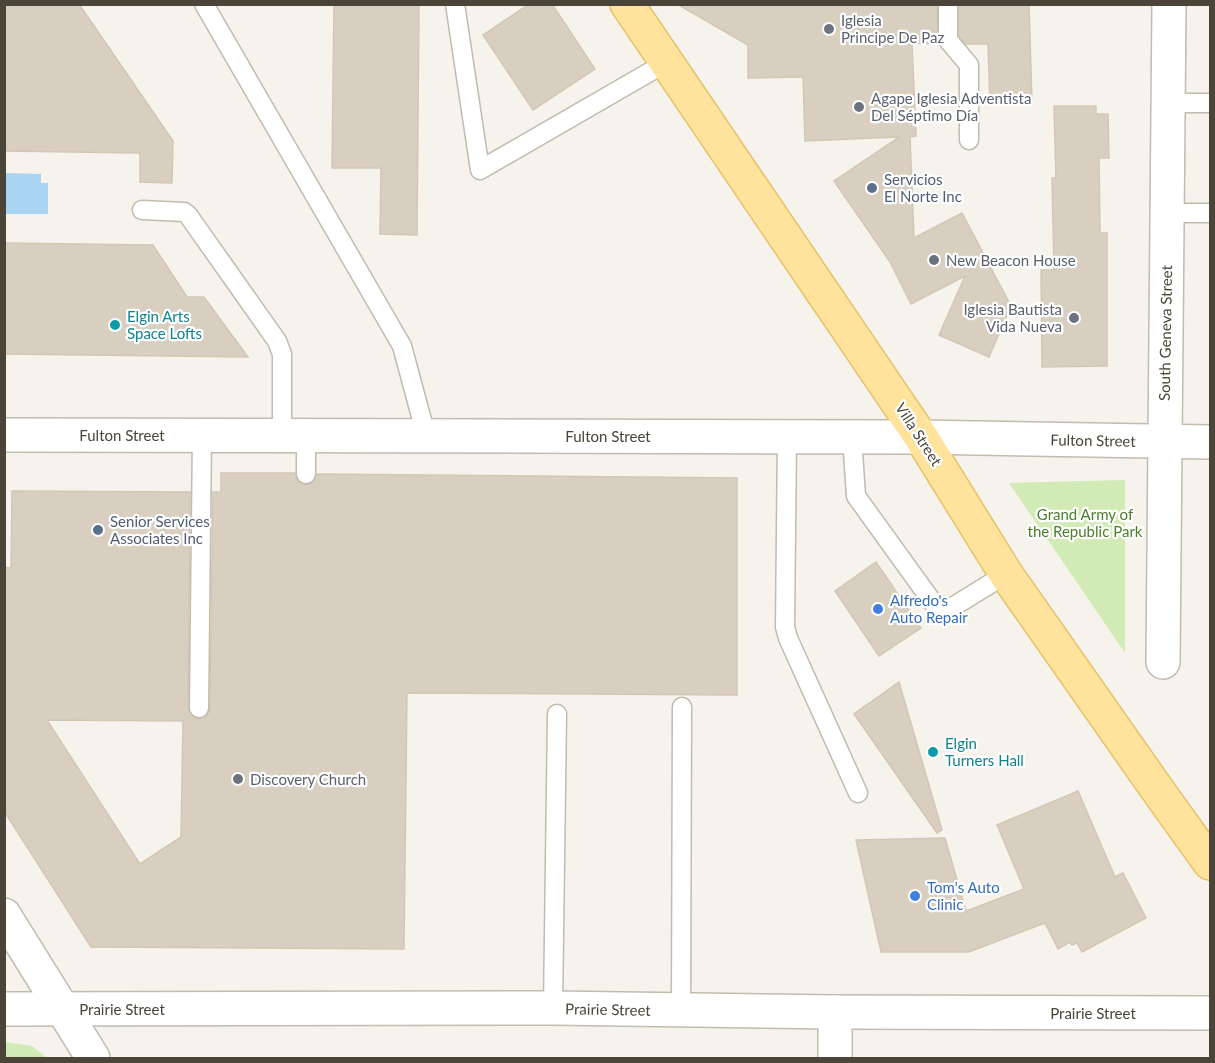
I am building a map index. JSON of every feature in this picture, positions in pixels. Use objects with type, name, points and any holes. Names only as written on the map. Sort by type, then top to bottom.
[{"type":"main road","name":"Villa Street","points":[[627,4],[921,436],[1006,574],[1210,863]]},
{"type":"street","name":"South Geneva Street","points":[[1163,662],[1169,4]]},
{"type":"street","name":"Fulton Street","points":[[4,435],[921,436],[1210,442]]},
{"type":"street","points":[[4,915],[93,1059]]},
{"type":"street","name":"Prairie Street","points":[[4,1009],[553,1008],[835,1012],[1210,1013]]},
{"type":"street","points":[[835,1012],[835,1059]]},
{"type":"lane","points":[[204,4],[399,340],[426,435]]},
{"type":"lane","points":[[455,4],[480,170],[667,62]]},
{"type":"lane","points":[[948,4],[948,40],[969,65],[969,140]]},
{"type":"lane","points":[[1168,102],[1210,102]]},
{"type":"lane","points":[[142,210],[184,212],[188,215],[277,341],[282,354],[294,435],[306,474]]},
{"type":"lane","points":[[1167,213],[1210,213]]},
{"type":"lane","points":[[199,708],[202,435]]},
{"type":"lane","points":[[787,436],[785,627],[858,793]]},
{"type":"lane","points":[[852,436],[856,496],[936,607],[951,608],[1006,574]]},
{"type":"lane","points":[[681,1009],[682,707]]},
{"type":"lane","points":[[553,1008],[557,714]]},
{"type":"green space","name":"Grand Army of the Republic Park","points":[[1125,480],[1125,653],[1009,483]]},
{"type":"green space","points":[[4,1042],[32,1046],[47,1058],[5,1058]]},
{"type":"water","points":[[5,173],[41,174],[41,183],[48,183],[48,214],[5,214]]},
{"type":"building","points":[[4,4],[79,4],[173,141],[172,183],[140,182],[140,153],[4,151]]},
{"type":"building","points":[[334,4],[419,4],[417,235],[380,234],[381,168],[332,168]]},
{"type":"building","points":[[529,4],[552,4],[595,69],[533,110],[483,35]]},
{"type":"building","points":[[677,4],[937,4],[938,44],[912,43],[916,136],[910,137],[914,238],[962,213],[1011,306],[989,357],[939,335],[965,276],[911,304],[890,262],[834,181],[899,137],[805,141],[803,77],[748,78],[748,45]]},
{"type":"building","points":[[959,4],[1029,4],[1032,102],[990,103],[988,44],[966,44],[959,36]]},
{"type":"building","points":[[1054,106],[1096,106],[1096,114],[1108,114],[1109,158],[1099,158],[1100,233],[1107,233],[1107,366],[1042,367],[1041,270],[1054,270],[1052,178],[1056,178]]},
{"type":"building","name":"Elgin Arts Space Lofts","points":[[4,243],[153,245],[187,297],[204,297],[248,357],[4,354]]},
{"type":"building","points":[[221,473],[295,473],[297,480],[305,485],[312,483],[317,474],[737,478],[737,695],[407,693],[404,949],[91,947],[4,811],[4,567],[11,568],[12,491],[190,492],[188,708],[193,717],[199,719],[208,714],[210,708],[213,492],[221,492]],"holes":[[[47,720],[183,721],[181,837],[140,864]]]},
{"type":"building","name":"Alfredo's Auto Repair","points":[[876,562],[921,628],[879,656],[835,591]]},
{"type":"building","points":[[899,682],[942,830],[937,833],[854,714]]},
{"type":"building","points":[[1078,791],[1115,877],[1123,873],[1146,918],[1082,952],[1077,943],[1072,945],[1070,942],[1058,949],[1045,923],[969,952],[881,952],[856,840],[945,838],[966,911],[1024,889],[997,825]]},
{"type":"place","name":"Iglesia Principe De Paz","points":[[829,29]]},
{"type":"place","name":"Agape Iglesia Adventista Del Séptimo Día","points":[[859,107]]},
{"type":"place","name":"Servicios El Norte Inc","points":[[872,188]]},
{"type":"place","name":"New Beacon House","points":[[934,260]]},
{"type":"place","name":"Iglesia Bautista Vida Nueva","points":[[1074,318]]},
{"type":"place","name":"Elgin Arts Space Lofts","points":[[115,325]]},
{"type":"place","name":"Senior Services Associates Inc","points":[[98,530]]},
{"type":"place","name":"Alfredo's Auto Repair","points":[[878,609]]},
{"type":"place","name":"Elgin Turners Hall","points":[[933,752]]},
{"type":"place","name":"Discovery Church","points":[[238,779]]},
{"type":"place","name":"Tom's Auto Clinic","points":[[915,896]]}]
